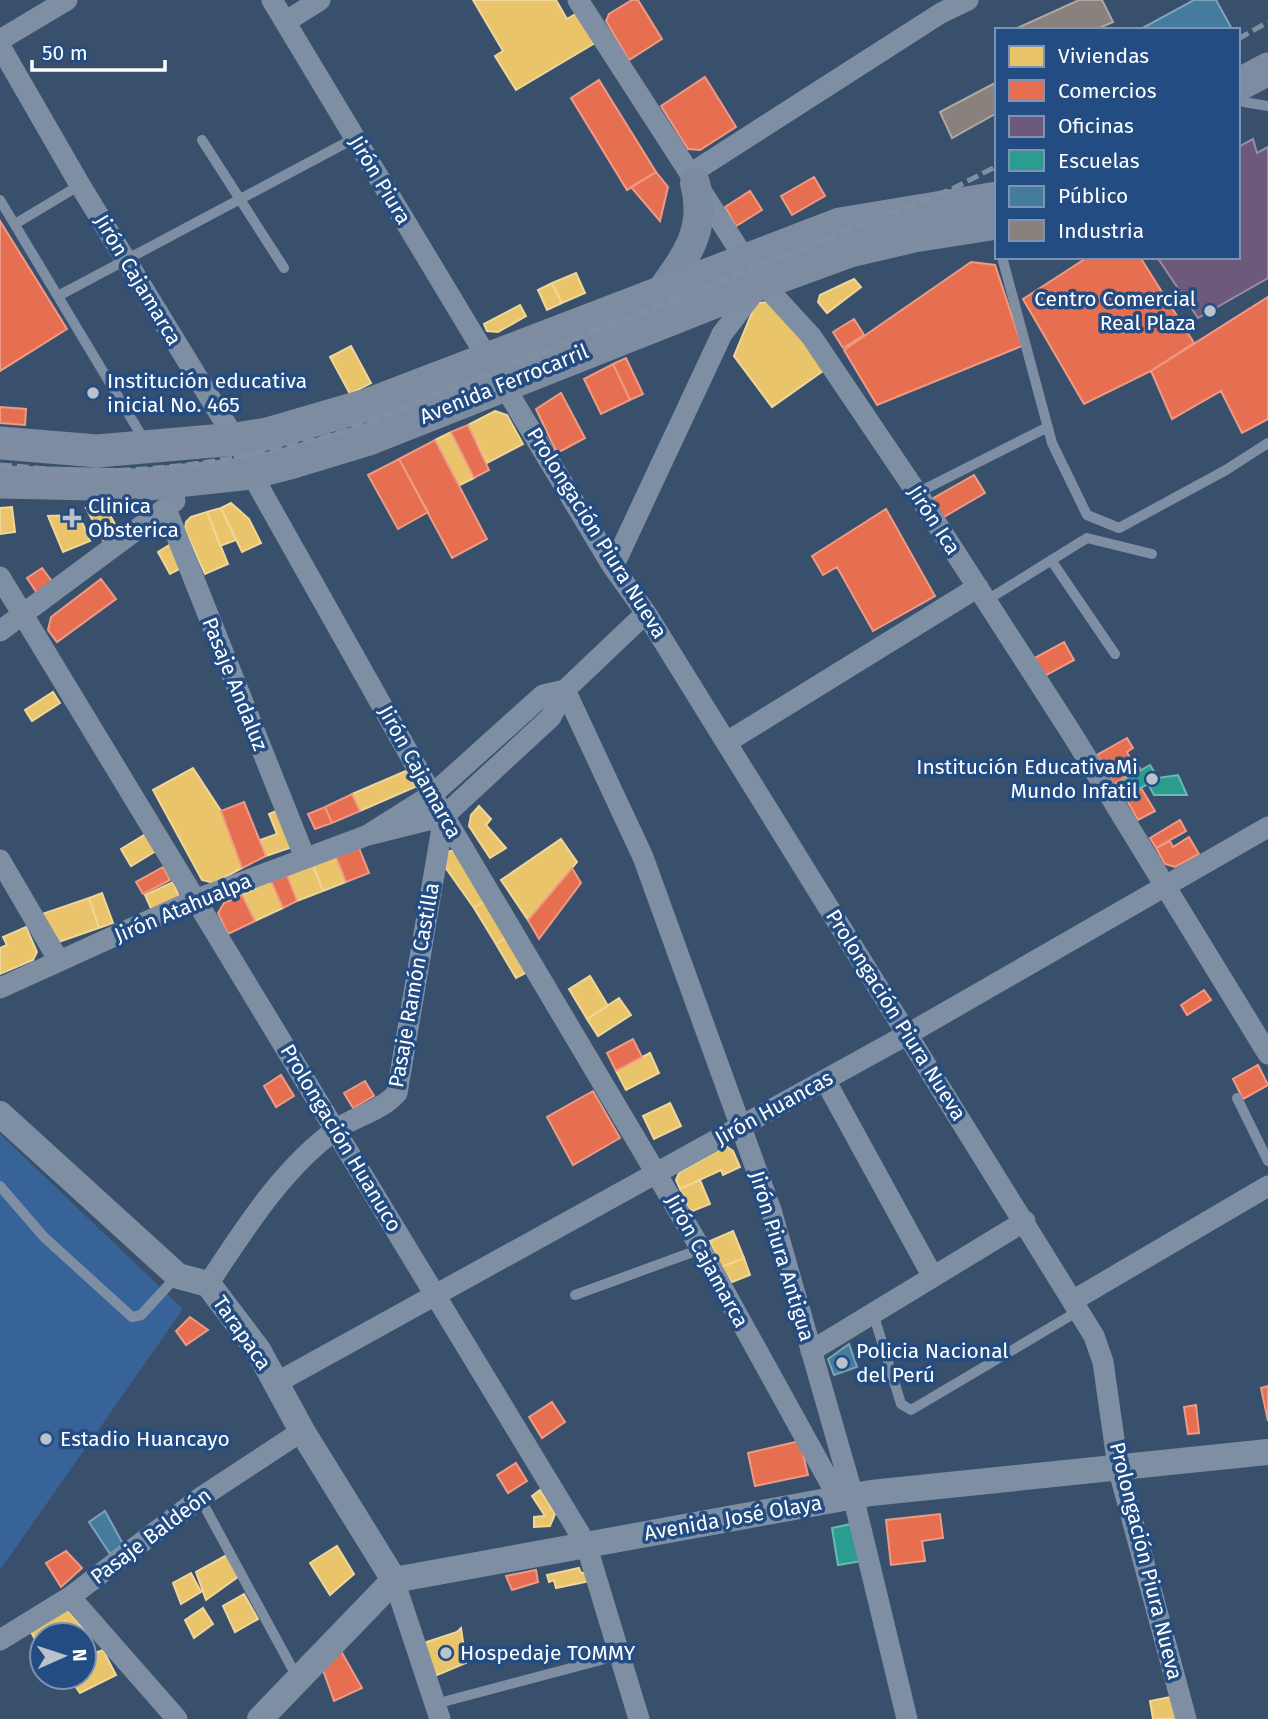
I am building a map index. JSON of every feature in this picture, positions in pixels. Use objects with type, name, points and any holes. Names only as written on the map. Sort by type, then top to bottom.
[{"type":"main road","points":[[1251,98],[1268,69]]},
{"type":"main road","points":[[662,290],[686,256],[698,229],[701,203],[693,178]]},
{"type":"main road","name":"Avenida Ferrocarril","points":[[0,443],[97,451],[149,448],[236,439],[336,415],[496,372],[754,270],[841,224],[995,198]]},
{"type":"main road","name":"Avenida Ferrocarril","points":[[0,482],[139,485],[199,481],[251,473],[334,452],[662,290],[850,251],[986,228]]},
{"type":"street","points":[[0,40],[67,0]]},
{"type":"street","name":"Jirón Piura","points":[[272,0],[496,372]]},
{"type":"street","points":[[285,22],[320,0]]},
{"type":"street","points":[[693,178],[937,6],[968,0]]},
{"type":"street","name":"Jirón Ica","points":[[585,2],[693,178],[754,270],[811,336],[917,493],[1265,1041]]},
{"type":"street","name":"Jirón Cajamarca","points":[[0,46],[8,81],[80,185],[236,439],[251,473],[444,816],[846,1497]]},
{"type":"street","points":[[613,566],[754,270]]},
{"type":"street","name":"Prolongación Piura Nueva","points":[[496,372],[613,566],[646,613],[727,742],[1077,1305],[1103,1362],[1118,1467],[1186,1719]]},
{"type":"street","points":[[0,631],[166,509],[199,481]]},
{"type":"street","name":"Pasaje Andaluz","points":[[166,509],[304,858]]},
{"type":"street","name":"Prolongación Huanuco","points":[[0,577],[586,1544],[639,1719]]},
{"type":"street","points":[[727,742],[982,593]]},
{"type":"street","name":"Jirón Atahualpa","points":[[0,988],[194,900],[368,835],[444,816],[551,717],[565,690],[646,613]]},
{"type":"street","name":"Jirón Atahualpa","points":[[368,835],[433,794],[543,695],[565,690]]},
{"type":"street","name":"Jirón Piura Antigua","points":[[565,690],[643,857],[739,1128],[771,1210],[811,1351],[846,1497],[907,1719]]},
{"type":"street","name":"Pasaje Ramón Castilla","points":[[208,1284],[248,1225],[290,1173],[337,1130],[389,1102],[397,1093],[444,816]]},
{"type":"street","name":"Jirón Huancas","points":[[276,1383],[908,1034],[1268,827]]},
{"type":"street","points":[[0,860],[59,961]]},
{"type":"street","points":[[825,1080],[933,1277]]},
{"type":"street","name":"Tarapaca","points":[[0,1114],[178,1276],[208,1284],[258,1350],[302,1432],[394,1580]]},
{"type":"street","points":[[1077,1305],[1268,1186]]},
{"type":"street","points":[[811,1351],[1025,1221]]},
{"type":"street","name":"Pasaje Baldeón","points":[[0,1640],[70,1597],[200,1498],[302,1432]]},
{"type":"street","name":"Avenida José Olaya","points":[[394,1580],[846,1497],[1268,1452]]},
{"type":"street","points":[[260,1719],[394,1580],[438,1712]]},
{"type":"street","points":[[70,1597],[177,1719]]},
{"type":"lane","points":[[58,296],[355,138]]},
{"type":"lane","points":[[202,140],[284,268]]},
{"type":"lane","points":[[15,224],[80,185]]},
{"type":"lane","points":[[0,200],[149,448]]},
{"type":"lane","points":[[1003,259],[1052,443],[1087,514],[1119,528],[1226,470],[1268,443]]},
{"type":"lane","points":[[917,493],[1048,427]]},
{"type":"lane","points":[[982,593],[1051,560],[1087,538],[1152,554]]},
{"type":"lane","points":[[1051,560],[1115,654]]},
{"type":"lane","points":[[1237,1098],[1268,1161]]},
{"type":"lane","points":[[0,1186],[44,1237],[132,1317],[141,1315],[178,1276]]},
{"type":"lane","points":[[575,1295],[701,1249]]},
{"type":"lane","points":[[873,1313],[901,1404],[911,1410],[1077,1305]]},
{"type":"lane","points":[[200,1498],[298,1679]]},
{"type":"lane","points":[[438,1712],[620,1655]]},
{"type":"shaded area","name":"Estadio Huancayo","points":[[0,1134],[183,1309],[0,1570]]},
{"type":"building: Viviendas","points":[[473,0],[556,0],[567,19],[577,13],[595,43],[516,90],[495,56],[503,51]]},
{"type":"building: Viviendas","points":[[576,273],[585,293],[562,303],[552,283]]},
{"type":"building: Viviendas","points":[[854,279],[861,287],[827,313],[818,302],[820,295]]},
{"type":"building: Viviendas","points":[[552,283],[562,303],[547,310],[538,290]]},
{"type":"building: Viviendas","points":[[770,302],[807,343],[823,371],[772,407],[734,356],[756,303]]},
{"type":"building: Viviendas","points":[[520,305],[526,316],[498,332],[487,331],[484,324]]},
{"type":"building: Viviendas","points":[[351,346],[371,383],[350,394],[330,357]]},
{"type":"building: Viviendas","points":[[495,411],[507,415],[523,444],[487,463],[468,425]]},
{"type":"building: Viviendas","points":[[451,432],[474,478],[458,486],[435,440]]},
{"type":"building: Viviendas","points":[[231,503],[249,519],[261,543],[242,552],[221,508]]},
{"type":"building: Viviendas","points":[[12,507],[15,532],[0,534],[0,508]]},
{"type":"building: Viviendas","points":[[86,508],[106,508],[120,533],[104,542]]},
{"type":"building: Viviendas","points":[[221,508],[236,540],[220,546],[207,512]]},
{"type":"building: Viviendas","points":[[207,512],[228,564],[205,574],[185,529],[186,522],[191,517]]},
{"type":"building: Viviendas","points":[[79,515],[90,541],[63,552],[48,516]]},
{"type":"building: Viviendas","points":[[171,544],[183,567],[170,574],[158,552]]},
{"type":"building: Viviendas","points":[[53,692],[60,703],[32,721],[25,710]]},
{"type":"building: Viviendas","points":[[193,768],[221,811],[242,868],[214,883],[202,880],[153,790]]},
{"type":"building: Viviendas","points":[[408,770],[415,787],[360,811],[352,794]]},
{"type":"building: Viviendas","points":[[479,806],[491,819],[486,825],[506,848],[490,858],[469,826],[471,815]]},
{"type":"building: Viviendas","points":[[283,808],[292,847],[266,856],[260,840],[277,834],[269,814]]},
{"type":"building: Viviendas","points":[[146,834],[156,851],[131,866],[121,849]]},
{"type":"building: Viviendas","points":[[561,839],[577,862],[528,920],[501,880]]},
{"type":"building: Viviendas","points":[[454,850],[488,899],[474,908],[443,864],[447,852]]},
{"type":"building: Viviendas","points":[[336,857],[346,882],[323,891],[313,865]]},
{"type":"building: Viviendas","points":[[313,865],[323,891],[297,901],[287,875]]},
{"type":"building: Viviendas","points":[[271,881],[283,908],[255,921],[242,895]]},
{"type":"building: Viviendas","points":[[173,882],[179,896],[153,913],[145,895]]},
{"type":"building: Viviendas","points":[[102,893],[113,923],[99,928],[89,898]]},
{"type":"building: Viviendas","points":[[89,898],[99,928],[53,944],[42,914]]},
{"type":"building: Viviendas","points":[[488,899],[511,935],[496,944],[474,908]]},
{"type":"building: Viviendas","points":[[26,927],[37,952],[33,960],[0,974],[0,948],[7,945],[3,937]]},
{"type":"building: Viviendas","points":[[511,935],[531,970],[516,978],[496,944]]},
{"type":"building: Viviendas","points":[[590,976],[608,1006],[587,1019],[569,989]]},
{"type":"building: Viviendas","points":[[619,998],[631,1015],[598,1036],[587,1019]]},
{"type":"building: Viviendas","points":[[650,1053],[659,1073],[626,1090],[616,1071]]},
{"type":"building: Viviendas","points":[[670,1103],[681,1126],[654,1139],[643,1116]]},
{"type":"building: Viviendas","points":[[726,1146],[733,1151],[740,1167],[723,1175],[721,1170],[680,1189],[676,1180],[679,1173]]},
{"type":"building: Viviendas","points":[[700,1180],[710,1204],[690,1212],[680,1189]]},
{"type":"building: Viviendas","points":[[733,1231],[744,1258],[721,1267],[710,1241]]},
{"type":"building: Viviendas","points":[[744,1258],[750,1275],[732,1282],[721,1267]]},
{"type":"building: Viviendas","points":[[540,1490],[555,1514],[550,1526],[534,1527],[534,1517],[545,1516],[532,1496]]},
{"type":"building: Viviendas","points":[[337,1546],[354,1574],[330,1595],[310,1563]]},
{"type":"building: Viviendas","points":[[227,1555],[238,1577],[206,1600],[196,1572]]},
{"type":"building: Viviendas","points":[[579,1568],[581,1573],[588,1572],[590,1581],[556,1588],[554,1580],[549,1582],[547,1575]]},
{"type":"building: Viviendas","points":[[191,1573],[201,1592],[181,1604],[173,1583]]},
{"type":"building: Viviendas","points":[[244,1594],[258,1619],[235,1632],[223,1606]]},
{"type":"building: Viviendas","points":[[203,1608],[213,1624],[194,1638],[185,1620]]},
{"type":"building: Viviendas","points":[[67,1609],[77,1621],[46,1621]]},
{"type":"building: Viviendas","name":"Hospedaje TOMMY","points":[[461,1628],[466,1663],[435,1676],[424,1643],[457,1632]]},
{"type":"building: Viviendas","points":[[103,1650],[116,1675],[98,1684],[98,1652]]},
{"type":"building: Viviendas","points":[[1171,1697],[1176,1719],[1153,1719],[1150,1701]]},
{"type":"building: Comercios","points":[[632,0],[638,0],[662,39],[629,60],[606,21],[609,14]]},
{"type":"building: Comercios","points":[[705,77],[736,127],[700,150],[688,149],[661,106]]},
{"type":"building: Comercios","points":[[599,80],[656,172],[627,190],[571,98]]},
{"type":"building: Comercios","points":[[656,172],[668,187],[660,221],[631,187]]},
{"type":"building: Comercios","points":[[814,177],[825,196],[792,215],[781,196]]},
{"type":"building: Comercios","points":[[750,191],[762,210],[736,226],[725,207]]},
{"type":"building: Comercios","points":[[0,221],[67,329],[0,371]]},
{"type":"building: Comercios","points":[[1085,259],[1141,259],[1194,343],[1151,371],[1084,404],[1023,299]]},
{"type":"building: Comercios","points":[[971,262],[995,265],[1022,346],[877,405],[844,350]]},
{"type":"building: Comercios","points":[[1268,297],[1268,419],[1242,433],[1221,391],[1172,419],[1151,371]]},
{"type":"building: Comercios","points":[[854,319],[864,335],[843,348],[833,332]]},
{"type":"building: Comercios","points":[[626,358],[643,394],[630,400],[613,364]]},
{"type":"building: Comercios","points":[[613,364],[630,400],[601,414],[584,379]]},
{"type":"building: Comercios","points":[[561,393],[585,438],[557,453],[536,409]]},
{"type":"building: Comercios","points":[[0,407],[26,409],[25,425],[0,423]]},
{"type":"building: Comercios","points":[[468,425],[489,470],[474,478],[451,432]]},
{"type":"building: Comercios","points":[[435,440],[487,539],[452,558],[399,459]]},
{"type":"building: Comercios","points":[[399,459],[428,512],[398,529],[368,475]]},
{"type":"building: Comercios","points":[[974,475],[985,493],[942,518],[932,499]]},
{"type":"building: Comercios","points":[[886,509],[935,596],[873,631],[837,567],[823,575],[812,556]]},
{"type":"building: Comercios","points":[[42,568],[57,588],[41,599],[27,578]]},
{"type":"building: Comercios","points":[[101,579],[116,599],[57,642],[48,630],[51,617]]},
{"type":"building: Comercios","points":[[1064,642],[1074,660],[1041,678],[1031,660]]},
{"type":"building: Comercios","points":[[1127,738],[1133,748],[1127,752],[1130,758],[1106,771],[1097,755]]},
{"type":"building: Comercios","points":[[1133,757],[1140,769],[1114,784],[1107,772]]},
{"type":"building: Comercios","points":[[1141,788],[1155,811],[1138,820],[1125,797]]},
{"type":"building: Comercios","points":[[352,794],[360,811],[332,823],[325,807]]},
{"type":"building: Comercios","points":[[244,802],[266,856],[242,868],[221,811]]},
{"type":"building: Comercios","points":[[325,807],[332,823],[315,829],[308,814]]},
{"type":"building: Comercios","points":[[1180,820],[1186,831],[1156,848],[1150,838]]},
{"type":"building: Comercios","points":[[1189,837],[1199,854],[1175,867],[1165,864],[1156,848],[1170,841],[1173,847]]},
{"type":"building: Comercios","points":[[359,848],[369,873],[346,882],[336,857]]},
{"type":"building: Comercios","points":[[163,867],[170,880],[143,894],[136,882]]},
{"type":"building: Comercios","points":[[572,868],[581,883],[539,939],[528,920]]},
{"type":"building: Comercios","points":[[287,875],[297,901],[283,908],[271,881]]},
{"type":"building: Comercios","points":[[242,895],[255,921],[228,934],[218,913],[224,903]]},
{"type":"building: Comercios","points":[[1204,990],[1211,1000],[1187,1015],[1181,1005]]},
{"type":"building: Comercios","points":[[633,1039],[642,1057],[616,1071],[607,1053]]},
{"type":"building: Comercios","points":[[1258,1065],[1268,1085],[1243,1099],[1233,1079]]},
{"type":"building: Comercios","points":[[281,1075],[294,1096],[276,1107],[264,1086]]},
{"type":"building: Comercios","points":[[365,1081],[374,1096],[353,1108],[344,1093]]},
{"type":"building: Comercios","points":[[593,1091],[620,1138],[573,1165],[547,1117]]},
{"type":"building: Comercios","points":[[190,1317],[208,1330],[186,1345],[176,1331]]},
{"type":"building: Comercios","points":[[1268,1386],[1268,1421],[1261,1388]]},
{"type":"building: Comercios","points":[[552,1402],[565,1422],[542,1438],[529,1417]]},
{"type":"building: Comercios","points":[[1196,1405],[1199,1433],[1188,1434],[1184,1407]]},
{"type":"building: Comercios","points":[[800,1441],[808,1475],[755,1486],[748,1453]]},
{"type":"building: Comercios","points":[[516,1463],[527,1481],[508,1493],[497,1475]]},
{"type":"building: Comercios","points":[[940,1514],[943,1538],[922,1541],[925,1561],[891,1565],[886,1520]]},
{"type":"building: Comercios","points":[[66,1551],[82,1568],[61,1587],[46,1563]]},
{"type":"building: Comercios","points":[[536,1570],[538,1582],[512,1590],[506,1576]]},
{"type":"building: Comercios","points":[[341,1651],[362,1688],[334,1701],[322,1667]]},
{"type":"building: Oficinas","points":[[1253,139],[1257,153],[1268,147],[1268,278],[1198,318],[1158,259],[1240,259],[1240,146]]},
{"type":"building: Escuelas","name":"Institución EducativaMi Mundo Infatil","points":[[1150,765],[1158,778],[1178,775],[1187,795],[1154,795],[1148,784],[1124,797],[1115,785]]},
{"type":"building: Escuelas","points":[[851,1524],[862,1561],[838,1565],[832,1528]]},
{"type":"building: Público","points":[[1194,0],[1216,0],[1231,28],[1143,28]]},
{"type":"building: Público","name":"Policia Nacional del Perú","points":[[849,1344],[857,1367],[834,1375],[828,1359]]},
{"type":"building: Público","points":[[105,1511],[123,1544],[110,1554],[89,1522]]},
{"type":"building: Industria","points":[[1079,0],[1102,0],[1113,22],[1100,28],[1017,28]]},
{"type":"building: Industria","points":[[995,83],[995,114],[952,138],[940,112]]},
{"type":"railway","points":[[1240,38],[1268,22]]},
{"type":"railway","points":[[0,465],[85,471],[160,468],[253,454],[345,431],[954,188],[995,167]]},
{"type":"place","name":"Centro Comercial Real Plaza","points":[[1210,311]]},
{"type":"place","name":"Institución educativa inicial No. 465","points":[[93,393]]},
{"type":"place","name":"Clinica Obsterica","points":[[72,518]]},
{"type":"place","name":"Institución EducativaMi Mundo Infatil","points":[[1152,779]]},
{"type":"place","name":"Policia Nacional del Perú","points":[[842,1363]]},
{"type":"place","name":"Estadio Huancayo","points":[[46,1439]]},
{"type":"place","name":"Hospedaje TOMMY","points":[[446,1653]]}]
